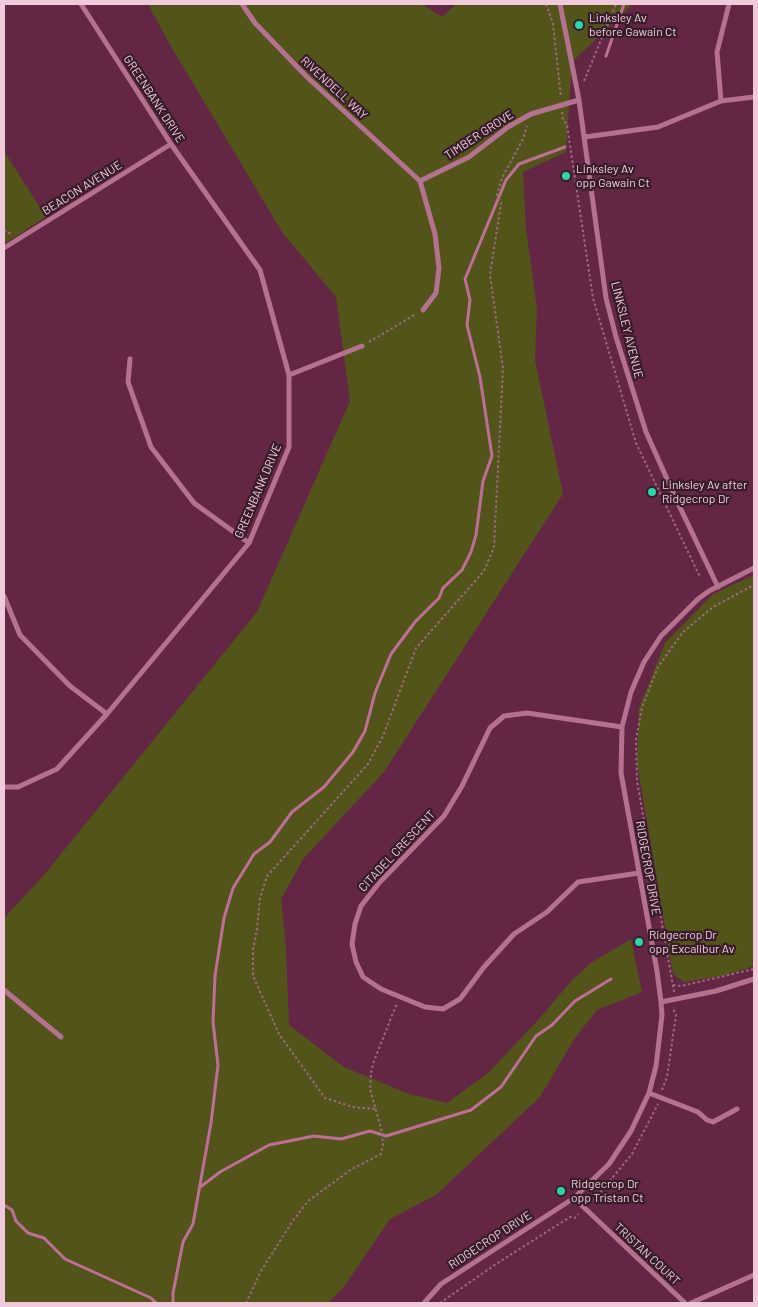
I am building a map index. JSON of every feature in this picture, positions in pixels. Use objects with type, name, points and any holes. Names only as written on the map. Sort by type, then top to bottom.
[{"type":"street","name":"GREENBANK DRIVE","points":[[4,788],[18,787],[57,769],[107,714],[249,543],[290,447],[289,376],[260,270],[171,144],[81,4]]},
{"type":"street","name":"RIVENDELL WAY","points":[[242,4],[255,23],[307,77],[420,180]]},
{"type":"street","name":"LINKSLEY AVENUE","points":[[560,4],[585,137],[606,298],[626,371],[646,432],[718,587]]},
{"type":"street","points":[[721,101],[717,52],[729,4]]},
{"type":"street","points":[[585,137],[658,128],[721,101],[754,97]]},
{"type":"street","name":"TIMBER GROVE","points":[[420,180],[469,157],[508,127],[531,114],[579,100]]},
{"type":"street","name":"BEACON AVENUE","points":[[4,248],[171,144]]},
{"type":"street","points":[[420,180],[435,234],[439,268],[436,293],[423,310]]},
{"type":"street","points":[[289,376],[362,346]]},
{"type":"street","points":[[130,359],[128,382],[151,447],[194,503],[249,543]]},
{"type":"street","name":"RIDGECROP DRIVE","points":[[424,1303],[441,1284],[574,1198],[609,1164],[631,1131],[649,1093],[656,1066],[662,1015],[621,773],[622,727],[631,692],[644,662],[661,636],[698,599],[754,568]]},
{"type":"street","points":[[4,596],[20,635],[70,686],[107,714]]},
{"type":"street","name":"CITADEL CRESCENT","points":[[622,727],[528,713],[504,716],[490,728],[462,786],[444,816],[379,883],[361,906],[355,924],[352,944],[356,962],[363,977],[380,988],[424,1007],[443,1008],[460,999],[484,966],[514,934],[547,912],[578,882],[639,873]]},
{"type":"street","points":[[661,1002],[716,991],[754,979]]},
{"type":"street","points":[[4,990],[61,1037]]},
{"type":"street","points":[[649,1093],[698,1112],[707,1120],[713,1122],[737,1109]]},
{"type":"street","name":"TRISTAN COURT","points":[[574,1198],[685,1303]]},
{"type":"street","points":[[691,1303],[754,1275]]},
{"type":"path","points":[[584,82],[616,4]]},
{"type":"path","points":[[375,1109],[353,1106],[325,1098],[279,1034],[253,976],[253,950],[260,898],[267,876],[368,764],[383,736],[399,689],[416,648],[484,571],[494,547],[503,368],[490,275],[501,203],[497,194],[502,178],[523,139],[531,114]]},
{"type":"path","points":[[362,346],[423,310]]},
{"type":"path","points":[[440,1303],[499,1262],[570,1217],[575,1218],[590,1198],[594,1200],[632,1154],[655,1111],[667,1076],[676,1015],[674,1012],[674,985],[637,781],[636,740],[642,707],[658,667],[684,632],[713,607],[754,585]]},
{"type":"path","points":[[674,985],[680,986],[754,969]]},
{"type":"path","points":[[246,1303],[261,1271],[292,1222],[308,1202],[352,1169],[381,1154],[384,1144],[370,1089],[371,1073],[400,997]]},
{"type":"shaded area","points":[[148,4],[422,4],[442,17],[456,4],[633,4],[572,62],[566,152],[523,172],[526,228],[537,309],[535,360],[563,494],[384,772],[304,858],[281,899],[286,948],[289,1025],[344,1067],[409,1094],[447,1103],[488,1073],[539,1019],[573,979],[591,963],[631,939],[642,992],[597,1010],[575,1038],[540,1097],[436,1195],[390,1219],[343,1288],[328,1303],[4,1303],[4,918],[44,875],[257,612],[350,401],[336,297],[282,232],[170,45]]},
{"type":"shaded area","points":[[4,151],[46,217],[4,244]]},
{"type":"shaded area","points":[[754,575],[754,966],[727,975],[684,982],[673,974],[637,763],[639,708],[665,643],[713,594]]},
{"type":"waterway","points":[[606,56],[624,4]]},
{"type":"waterway","points":[[173,1303],[173,1293],[183,1242],[193,1224],[211,1123],[218,1065],[213,1022],[215,976],[224,918],[233,888],[254,854],[270,842],[292,812],[324,787],[353,752],[365,731],[375,693],[391,654],[415,622],[439,598],[443,588],[462,570],[471,552],[476,535],[483,481],[492,456],[480,377],[467,325],[470,300],[465,279],[506,180],[519,164],[565,147]]},
{"type":"waterway","points":[[199,1188],[220,1172],[269,1145],[314,1136],[341,1139],[370,1131],[386,1136],[471,1110],[501,1087],[536,1036],[552,1025],[575,1001],[611,979]]},
{"type":"waterway","points":[[4,1205],[12,1210],[16,1221],[28,1233],[44,1238],[65,1259],[151,1298],[156,1303]]},
{"type":"place","name":"Linksley Av before Gawain Ct","points":[[579,25]]},
{"type":"place","name":"Linksley Av opp Gawain Ct","points":[[566,176]]},
{"type":"place","name":"Linksley Av after Ridgecrop Dr","points":[[652,492]]},
{"type":"place","name":"Ridgecrop Dr opp Excalibur Av","points":[[639,942]]},
{"type":"place","name":"Ridgecrop Dr opp Tristan Ct","points":[[561,1191]]}]
